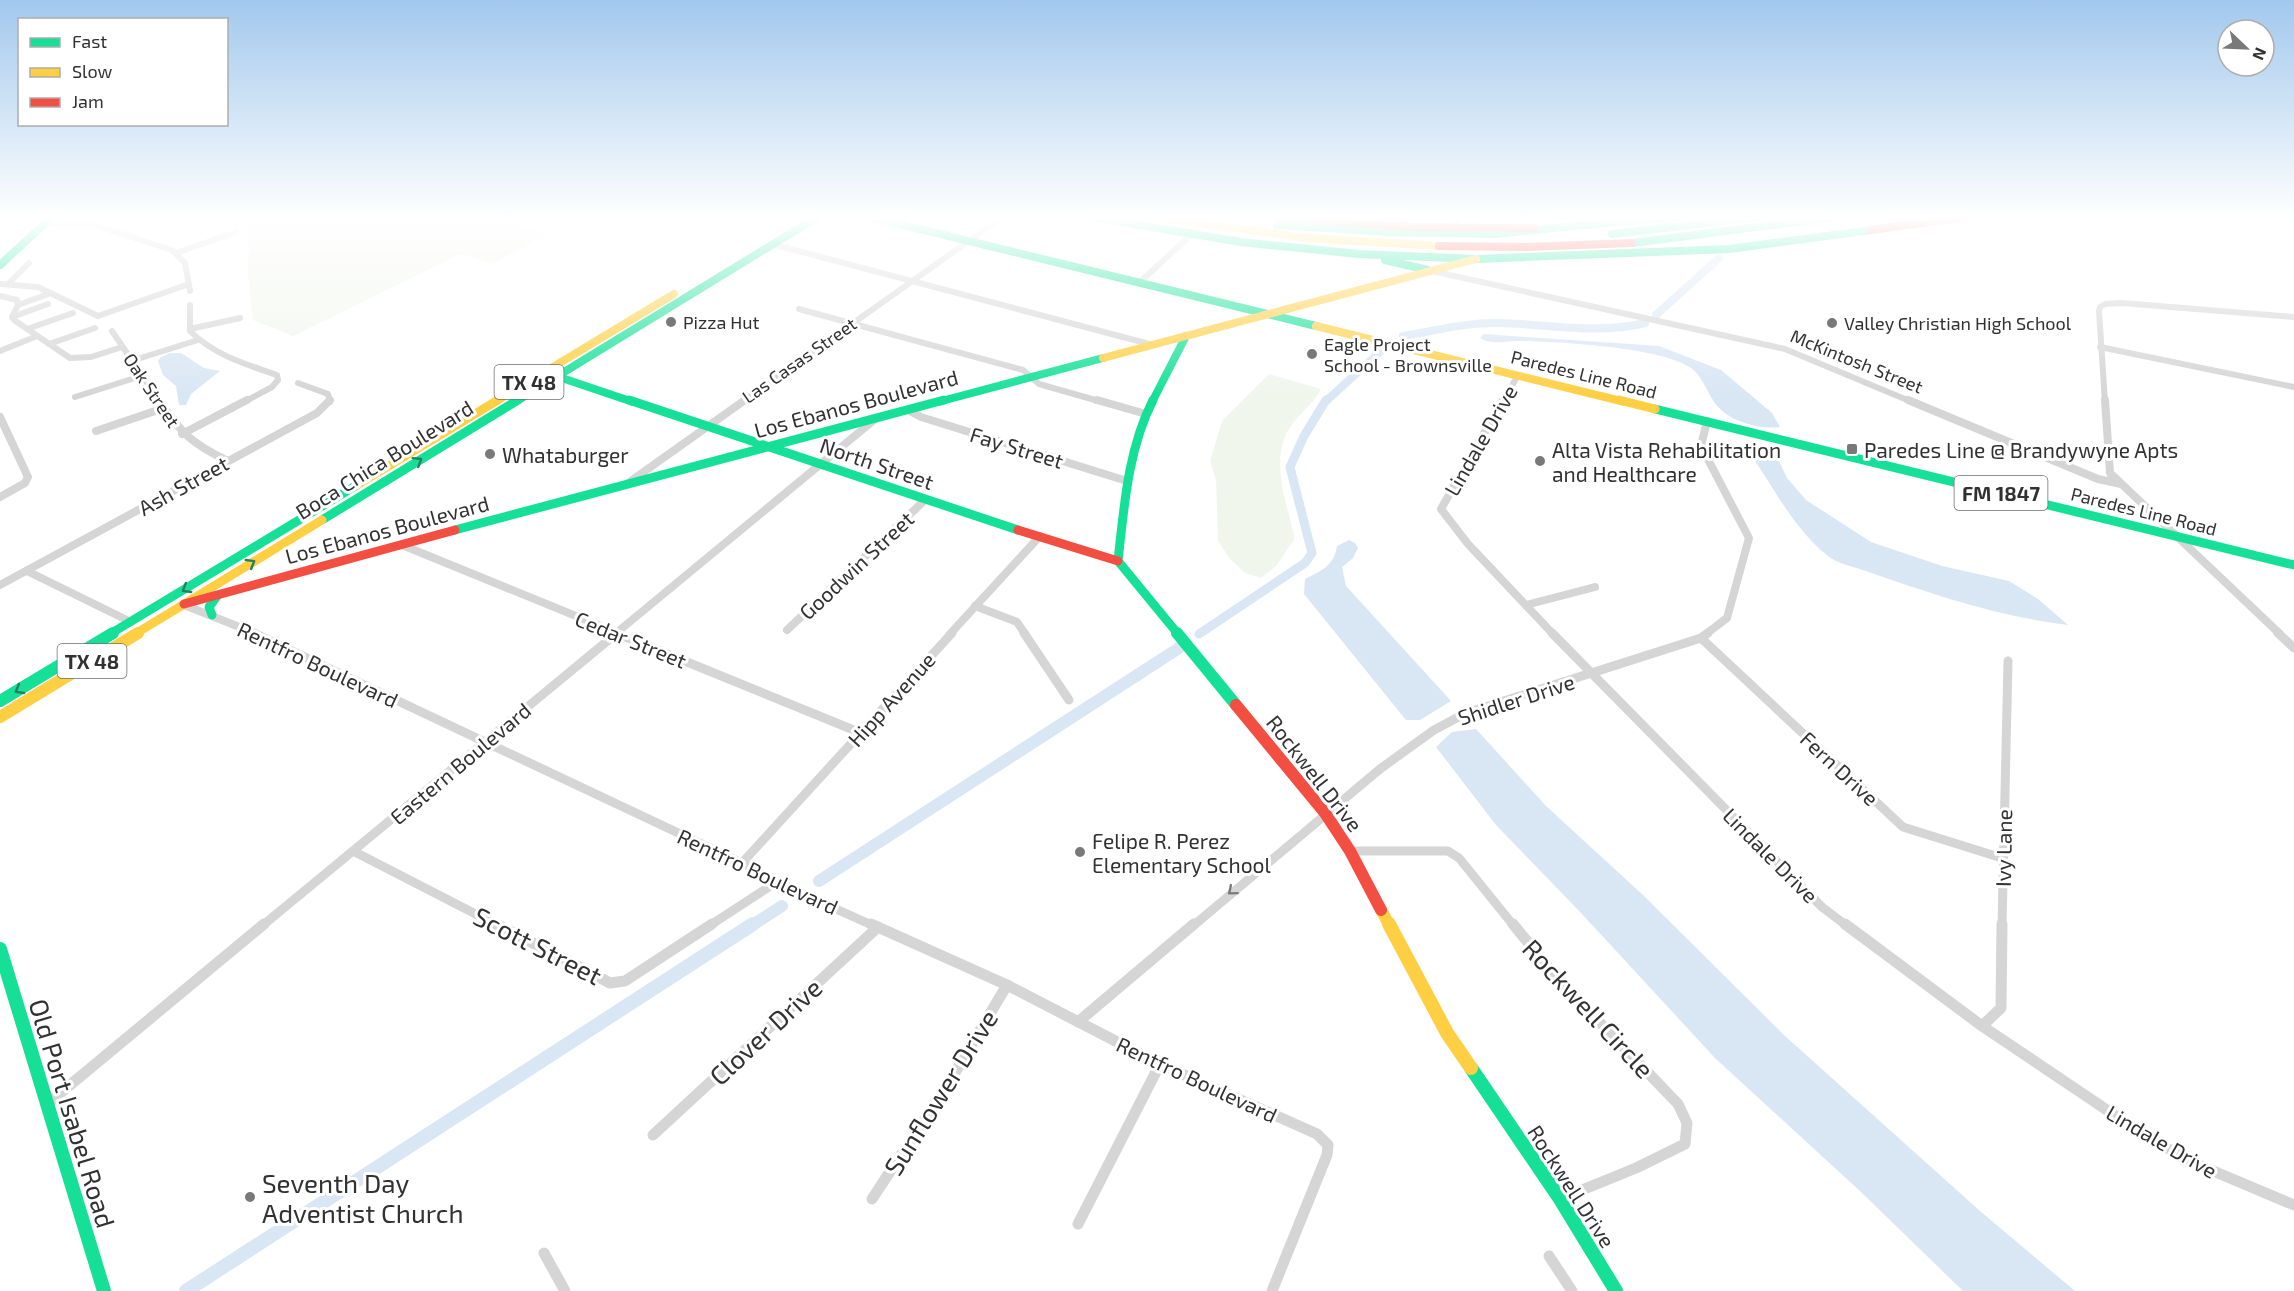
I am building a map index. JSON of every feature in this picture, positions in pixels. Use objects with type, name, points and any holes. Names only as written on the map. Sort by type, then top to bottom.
[{"type":"main road","name":"Boca Chica Boulevard","points":[[0,702],[704,276]]},
{"type":"main road","name":"Boca Chica Boulevard","points":[[0,717],[719,276]]},
{"type":"main road","name":"Paredes Line Road","points":[[1116,276],[2294,565]]},
{"type":"main road","name":"Los Ebanos Boulevard","points":[[184,604],[217,596],[247,585],[402,546],[1412,276]]},
{"type":"main road","points":[[556,376],[554,375],[558,369],[627,327],[629,321]]},
{"type":"main road","points":[[1118,561],[1127,481],[1146,414],[1186,336]]},
{"type":"main road","points":[[451,441],[452,435],[539,382],[541,378],[537,376]]},
{"type":"main road","name":"North Street","points":[[556,376],[925,500],[1118,561]]},
{"type":"main road","name":"Rockwell Drive","points":[[1118,561],[1325,813],[1350,851],[1448,1033],[1560,1199],[1616,1291]]},
{"type":"main road","name":"Los Ebanos Boulevard","points":[[218,583],[231,586],[247,585]]},
{"type":"main road","points":[[212,615],[209,607],[217,596]]},
{"type":"main road","name":"Old Port Isabel Road","points":[[0,949],[104,1291]]},
{"type":"street","points":[[8,284],[16,276]]},
{"type":"street","points":[[0,284],[38,287],[98,316],[190,287],[189,276]]},
{"type":"street","points":[[897,276],[1153,345]]},
{"type":"street","name":"Las Casas Street","points":[[626,485],[917,276]]},
{"type":"street","points":[[1140,282],[1146,276]]},
{"type":"street","name":"McKintosh Street","points":[[1456,276],[1785,349],[2098,479],[2121,484]]},
{"type":"street","points":[[12,317],[18,305],[51,293]]},
{"type":"street","points":[[0,296],[16,300],[18,305]]},
{"type":"street","points":[[2294,317],[2112,303],[2100,307],[2100,347],[2110,473],[2294,648]]},
{"type":"street","points":[[12,317],[48,304]]},
{"type":"street","points":[[182,434],[272,387],[278,380],[277,375],[224,355],[198,340],[190,329],[190,305]]},
{"type":"street","points":[[799,309],[1023,370],[1039,384],[1146,414]]},
{"type":"street","points":[[27,329],[74,313]]},
{"type":"street","points":[[12,317],[67,356],[77,359],[122,347]]},
{"type":"street","points":[[190,329],[240,318]]},
{"type":"street","points":[[49,344],[95,328]]},
{"type":"street","name":"Oak Street","points":[[112,331],[182,434],[202,448],[228,461]]},
{"type":"street","points":[[0,351],[38,336]]},
{"type":"street","points":[[131,361],[198,340]]},
{"type":"street","points":[[2100,347],[2294,387]]},
{"type":"street","name":"Lindale Drive","points":[[1518,375],[1441,509],[1468,544],[1591,674],[1822,907],[1982,1026],[2150,1139],[2199,1165],[2294,1205]]},
{"type":"street","points":[[75,397],[141,376]]},
{"type":"street","name":"Ash Street","points":[[0,585],[317,413],[330,402],[328,394],[298,383]]},
{"type":"street","points":[[96,431],[164,408]]},
{"type":"street","name":"Fay Street","points":[[908,410],[921,417],[1127,481]]},
{"type":"street","points":[[0,417],[28,477],[25,483],[0,497]]},
{"type":"street","name":"Eastern Boulevard","points":[[46,1105],[874,420]]},
{"type":"street","name":"Shidler Drive","points":[[1078,1022],[1325,813],[1380,769],[1447,722],[1466,713],[1701,638],[1727,618],[1749,538],[1701,446],[1707,421]]},
{"type":"street","name":"Goodwin Street","points":[[787,630],[925,500]]},
{"type":"street","name":"Hipp Avenue","points":[[742,863],[1040,536]]},
{"type":"street","name":"Cedar Street","points":[[402,546],[861,733]]},
{"type":"street","points":[[27,571],[131,622]]},
{"type":"street","points":[[1526,605],[1595,587]]},
{"type":"street","name":"Rentfro Boulevard","points":[[184,604],[212,615],[778,881],[1007,985],[1160,1064],[1317,1134],[1328,1145],[1328,1155],[1272,1291]]},
{"type":"street","points":[[975,606],[1017,622],[1069,700]]},
{"type":"street","name":"Fern Drive","points":[[1701,638],[1903,827],[2002,858]]},
{"type":"street","name":"Ivy Lane","points":[[1982,1026],[2001,1008],[2002,858],[2008,662]]},
{"type":"street","name":"Scott Street","points":[[353,851],[610,983],[625,981],[778,881]]},
{"type":"street","name":"Rockwell Circle","points":[[1350,851],[1448,852],[1460,858],[1556,977],[1678,1104],[1687,1123],[1685,1144],[1636,1168],[1560,1199]]},
{"type":"street","name":"Clover Drive","points":[[653,1135],[878,927]]},
{"type":"street","name":"Sunflower Drive","points":[[872,1199],[950,1081],[1007,985]]},
{"type":"street","points":[[1078,1224],[1160,1064]]},
{"type":"street","points":[[544,1253],[565,1291]]},
{"type":"street","points":[[1549,1256],[1572,1291]]},
{"type":"shaded area","points":[[248,276],[415,276],[293,336],[253,320]]},
{"type":"shaded area","points":[[1269,374],[1321,389],[1288,430],[1281,449],[1282,487],[1295,538],[1276,566],[1261,578],[1245,573],[1230,559],[1218,541],[1216,480],[1210,461],[1222,421]]},
{"type":"water","points":[[1484,334],[1659,346],[1721,370],[1772,413],[1780,427],[1763,427],[1735,419],[1714,402],[1695,371],[1676,361],[1657,355],[1583,344],[1489,342],[1480,338]]},
{"type":"water","points":[[170,353],[181,353],[204,368],[220,371],[191,394],[186,405],[179,405],[176,386],[163,375],[158,361]]},
{"type":"water","points":[[1751,444],[1768,449],[1778,459],[1787,478],[1806,500],[1871,542],[1942,566],[2009,581],[2038,599],[2068,625],[1966,604],[1832,559],[1816,546],[1786,509],[1751,455]]},
{"type":"water","points":[[1349,540],[1358,548],[1353,558],[1342,567],[1346,586],[1451,701],[1420,720],[1406,720],[1304,594],[1305,579],[1326,567],[1333,558],[1337,546]]},
{"type":"water","points":[[1476,729],[1546,806],[1644,896],[1785,1036],[1980,1211],[2075,1291],[1963,1291],[1861,1192],[1715,1058],[1496,825],[1436,747],[1452,732]]},
{"type":"waterway","points":[[1656,315],[1699,276]]},
{"type":"waterway","points":[[1403,336],[1487,323],[1590,329],[1645,323]]},
{"type":"waterway","points":[[1325,402],[1381,351]]},
{"type":"waterway","points":[[1199,634],[1305,563],[1312,553],[1290,467],[1304,436],[1326,400]]},
{"type":"waterway","points":[[819,881],[1179,648]]},
{"type":"waterway","points":[[751,926],[782,906]]},
{"type":"waterway","points":[[186,1291],[753,924]]},
{"type":"traffic: fast","points":[[322,520],[721,276]]},
{"type":"traffic: fast","points":[[1113,276],[1316,326]]},
{"type":"traffic: fast","points":[[1186,336],[1146,414],[1127,481],[1118,561],[1236,705]]},
{"type":"traffic: fast","points":[[455,530],[1103,358]]},
{"type":"traffic: fast","points":[[556,376],[1018,530]]},
{"type":"traffic: fast","points":[[1655,409],[2294,565]]},
{"type":"traffic: fast","points":[[0,701],[357,485]]},
{"type":"traffic: fast","points":[[212,615],[209,607],[217,596]]},
{"type":"traffic: fast","points":[[0,949],[104,1291]]},
{"type":"traffic: fast","points":[[1471,1068],[1560,1199],[1616,1291]]},
{"type":"traffic: slow","points":[[1103,358],[1411,276]]},
{"type":"traffic: slow","points":[[357,485],[674,294]]},
{"type":"traffic: slow","points":[[1316,326],[1655,409]]},
{"type":"traffic: slow","points":[[0,717],[322,520]]},
{"type":"traffic: slow","points":[[1381,910],[1447,1033],[1471,1068]]},
{"type":"traffic: jam","points":[[184,604],[455,530]]},
{"type":"traffic: jam","points":[[1018,530],[1118,561]]},
{"type":"traffic: jam","points":[[1236,705],[1325,813],[1350,851],[1381,910]]},
{"type":"place","name":"Pizza Hut","points":[[671,322]]},
{"type":"place","name":"Valley Christian High School","points":[[1832,323]]},
{"type":"place","name":"Eagle Project School - Brownsville","points":[[1312,354]]},
{"type":"place","name":"Paredes Line @ Brandywyne Apts","points":[[1852,449]]},
{"type":"place","name":"Whataburger","points":[[490,454]]},
{"type":"place","name":"Alta Vista Rehabilitation and Healthcare","points":[[1540,461]]},
{"type":"place","name":"Felipe R. Perez Elementary School","points":[[1080,852]]},
{"type":"place","name":"Seventh Day Adventist Church","points":[[250,1197]]}]
